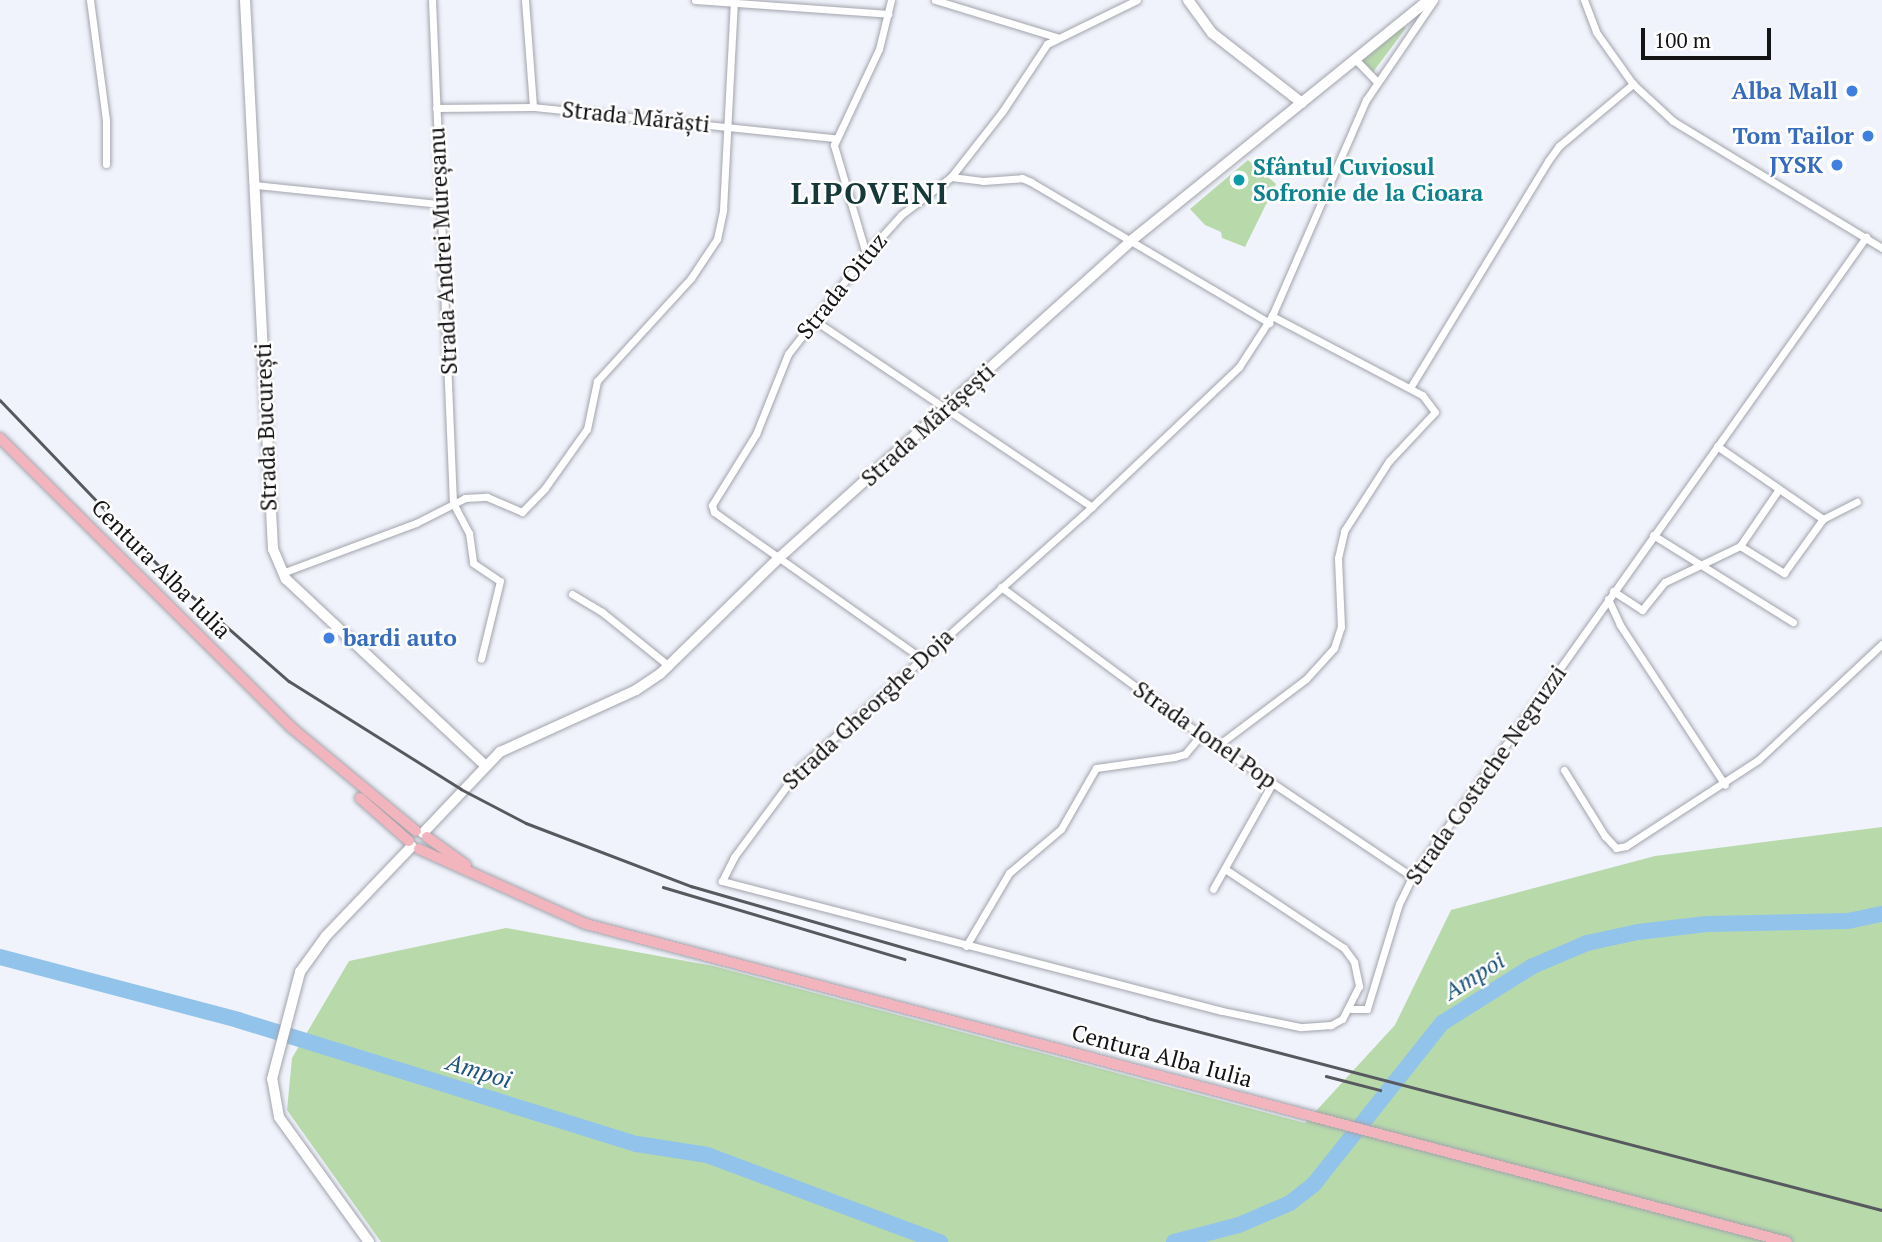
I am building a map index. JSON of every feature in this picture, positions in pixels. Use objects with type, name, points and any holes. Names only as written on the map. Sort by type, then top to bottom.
[{"type":"main road","name":"Strada București","points":[[245,0],[271,536],[282,573]]},
{"type":"main road","points":[[1188,0],[1212,33],[1302,103]]},
{"type":"main road","name":"Strada Mărășești","points":[[369,1242],[279,1117],[272,1096],[274,1071],[288,1006],[300,972],[317,947],[418,840],[484,764],[514,744],[636,690],[668,666],[780,557],[1132,240],[1428,0]]},
{"type":"main road","name":"Centura Alba Iulia","points":[[0,438],[292,729],[418,840],[530,900],[612,931],[1787,1242]]},
{"type":"main road","points":[[282,573],[484,764]]},
{"type":"street","points":[[90,0],[106,120],[106,164]]},
{"type":"street","name":"Strada Andrei Mureșanu","points":[[432,0],[453,503],[470,533],[473,563],[500,577],[481,659]]},
{"type":"street","points":[[525,0],[533,107]]},
{"type":"street","points":[[695,0],[888,14]]},
{"type":"street","points":[[866,254],[835,157],[835,138],[872,65],[891,0]]},
{"type":"street","points":[[935,0],[1056,37],[1137,0]]},
{"type":"street","name":"Strada Gheorghe Doja","points":[[1351,1009],[1331,1025],[1300,1027],[966,946],[722,881],[787,781],[1092,507],[1228,379],[1271,319],[1321,196],[1377,82],[1434,0]]},
{"type":"street","points":[[1584,0],[1596,32],[1633,84],[1694,135],[1882,248]]},
{"type":"street","points":[[282,573],[416,523],[453,503],[487,497],[517,512],[527,510],[582,439],[597,381],[691,278],[717,239],[734,1]]},
{"type":"street","name":"Strada Oituz","points":[[780,557],[711,509],[761,425],[782,365],[866,254],[901,215],[950,177],[1002,112],[1038,55],[1056,37]]},
{"type":"street","points":[[1355,59],[1377,82]]},
{"type":"street","points":[[1410,388],[1559,146],[1633,84]]},
{"type":"street","name":"Strada Mărăști","points":[[436,108],[533,107],[835,138]]},
{"type":"street","points":[[950,177],[983,181],[1021,178],[1271,319],[1410,388],[1432,402],[1435,412],[1389,461],[1344,531],[1338,558],[1341,627],[1334,648],[1306,679],[1217,746]]},
{"type":"street","points":[[255,185],[439,204]]},
{"type":"street","name":"Strada Costache Negruzzi","points":[[1351,1009],[1367,1009],[1399,904],[1412,877],[1867,237]]},
{"type":"street","points":[[814,320],[1092,507]]},
{"type":"street","points":[[1717,446],[1823,519]]},
{"type":"street","points":[[1611,595],[1642,610],[1665,582],[1740,546],[1779,489]]},
{"type":"street","points":[[1740,546],[1784,573],[1823,519],[1857,502]]},
{"type":"street","points":[[1653,535],[1793,622]]},
{"type":"street","points":[[780,557],[921,658]]},
{"type":"street","name":"Strada Ionel Pop","points":[[1001,587],[1201,735],[1412,877]]},
{"type":"street","points":[[572,594],[602,611],[668,666]]},
{"type":"street","points":[[1611,595],[1620,625],[1725,785]]},
{"type":"street","points":[[1564,770],[1616,848],[1626,846],[1725,785],[1810,714],[1882,643]]},
{"type":"street","points":[[966,946],[1009,873],[1061,829],[1096,768],[1185,754],[1201,735]]},
{"type":"street","points":[[1213,889],[1272,784]]},
{"type":"street","points":[[1225,869],[1344,948],[1359,974],[1351,1009]]},
{"type":"green space","points":[[1403,26],[1406,28],[1373,72],[1362,61]]},
{"type":"green space","points":[[1248,160],[1276,184],[1245,247],[1222,238],[1221,232],[1205,225],[1190,209]]},
{"type":"green space","points":[[1882,827],[1882,1242],[381,1242],[287,1110],[292,1058],[349,961],[506,928],[713,966],[1305,1123],[1395,1025],[1451,910],[1655,856]]},
{"type":"waterway","name":"Ampoi","points":[[1174,1242],[1239,1225],[1290,1203],[1314,1184],[1442,1023],[1533,966],[1587,943],[1638,932],[1707,924],[1848,921],[1882,914]]},
{"type":"waterway","name":"Ampoi","points":[[0,957],[238,1020],[637,1144],[707,1155],[940,1242]]},
{"type":"railway","points":[[0,400],[170,577],[289,681],[461,789],[526,823],[691,886],[1147,1018],[1882,1210]]},
{"type":"railway","points":[[663,887],[905,959]]},
{"type":"railway","points":[[1326,1076],[1380,1090]]},
{"type":"place","name":"Alba Mall","points":[[1852,91]]},
{"type":"place","name":"Tom Tailor","points":[[1868,136]]},
{"type":"place","name":"JYSK","points":[[1837,165]]},
{"type":"place","name":"Sfântul Cuviosul Sofronie de la Cioara","points":[[1239,180]]},
{"type":"place","name":"bardi auto","points":[[329,638]]},
{"type":"district","name":"LIPOVENI","points":[[870,193]]}]
